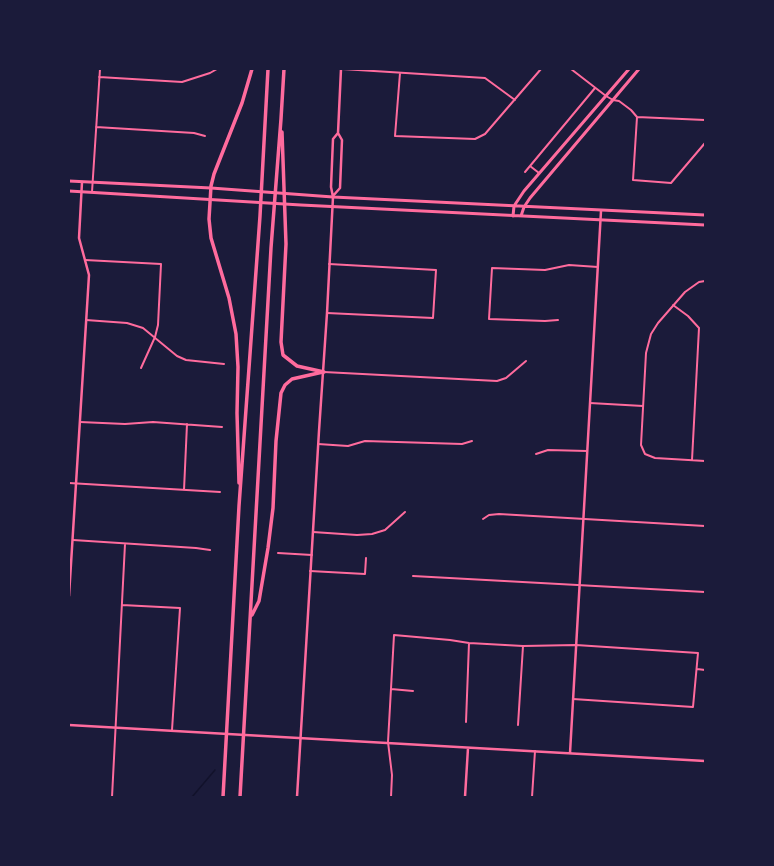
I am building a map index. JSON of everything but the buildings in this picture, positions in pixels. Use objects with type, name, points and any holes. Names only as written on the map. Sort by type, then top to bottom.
[{"type":"highway","points":[[239,506],[237,413],[238,367],[236,334],[229,298],[210,233],[210,199],[215,170],[242,103],[252,69]]},
{"type":"highway","points":[[224,797],[239,506],[260,216],[268,69]]},
{"type":"highway","points":[[240,797],[284,69]]},
{"type":"highway","points":[[282,119],[286,217],[281,342],[283,355],[297,366],[324,372]]},
{"type":"highway","points":[[251,616],[259,601],[268,548],[273,508],[280,393],[285,385],[292,379],[324,372]]},
{"type":"main road","points":[[513,216],[514,206],[522,193],[629,69]]},
{"type":"main road","points":[[521,216],[524,207],[530,198],[639,69]]},
{"type":"main road","points":[[579,128],[583,135]]},
{"type":"main road","points":[[69,181],[211,188],[333,197],[705,215]]},
{"type":"main road","points":[[150,195],[151,186]]},
{"type":"main road","points":[[69,191],[333,207],[705,225]]},
{"type":"street","points":[[92,192],[100,69]]},
{"type":"street","points":[[99,77],[182,82],[210,73],[217,69]]},
{"type":"street","points":[[333,197],[340,188],[342,140],[338,132],[341,69],[485,78],[515,100]]},
{"type":"street","points":[[400,72],[395,136],[475,139],[485,134],[541,69]]},
{"type":"street","points":[[572,69],[606,96],[613,100],[619,101],[631,110],[637,117],[633,180],[671,182],[705,143]]},
{"type":"street","points":[[525,172],[595,88]]},
{"type":"street","points":[[637,117],[705,120]]},
{"type":"street","points":[[96,127],[194,133],[205,136]]},
{"type":"street","points":[[297,797],[333,207],[333,197],[330,187],[333,139],[338,132]]},
{"type":"street","points":[[530,166],[539,173]]},
{"type":"street","points":[[69,596],[88,275],[78,238],[82,182]]},
{"type":"street","points":[[570,753],[601,211]]},
{"type":"street","points":[[85,260],[161,264],[158,325],[155,337],[141,368]]},
{"type":"street","points":[[327,313],[433,318],[436,270],[329,264]]},
{"type":"street","points":[[558,320],[489,319],[492,268],[545,270],[569,265],[598,267]]},
{"type":"street","points":[[705,281],[699,282],[685,292],[658,323],[652,334],[646,353],[641,445],[645,454],[655,458],[705,461]]},
{"type":"street","points":[[673,305],[688,316],[699,328],[692,460]]},
{"type":"street","points":[[86,320],[127,323],[143,328],[177,356],[186,360],[224,364]]},
{"type":"street","points":[[324,372],[497,381],[506,378],[526,361]]},
{"type":"street","points":[[590,403],[643,406]]},
{"type":"street","points":[[79,422],[125,424],[153,422],[222,426]]},
{"type":"street","points":[[184,490],[186,424]]},
{"type":"street","points":[[318,444],[348,446],[365,441],[462,444],[472,441]]},
{"type":"street","points":[[536,454],[548,450],[587,451]]},
{"type":"street","points":[[69,483],[220,492]]},
{"type":"street","points":[[313,532],[356,535],[372,534],[385,530],[404,512]]},
{"type":"street","points":[[483,519],[489,515],[498,514],[705,526]]},
{"type":"street","points":[[73,540],[210,550]]},
{"type":"street","points":[[112,797],[125,544]]},
{"type":"street","points":[[278,553],[312,555]]},
{"type":"street","points":[[310,571],[364,574],[366,558]]},
{"type":"street","points":[[413,576],[705,592]]},
{"type":"street","points":[[122,605],[180,608],[172,730]]},
{"type":"street","points":[[391,797],[392,775],[388,742],[394,635],[469,643],[523,646],[576,645],[698,653],[693,707],[573,699]]},
{"type":"street","points":[[466,722],[469,643]]},
{"type":"street","points":[[518,725],[523,646]]},
{"type":"street","points":[[697,669],[705,670]]},
{"type":"street","points":[[391,689],[413,690]]},
{"type":"street","points":[[69,725],[705,761]]},
{"type":"street","points":[[465,797],[468,748]]},
{"type":"street","points":[[532,797],[535,752]]},
{"type":"waterway","points":[[192,797],[215,770]]}]
